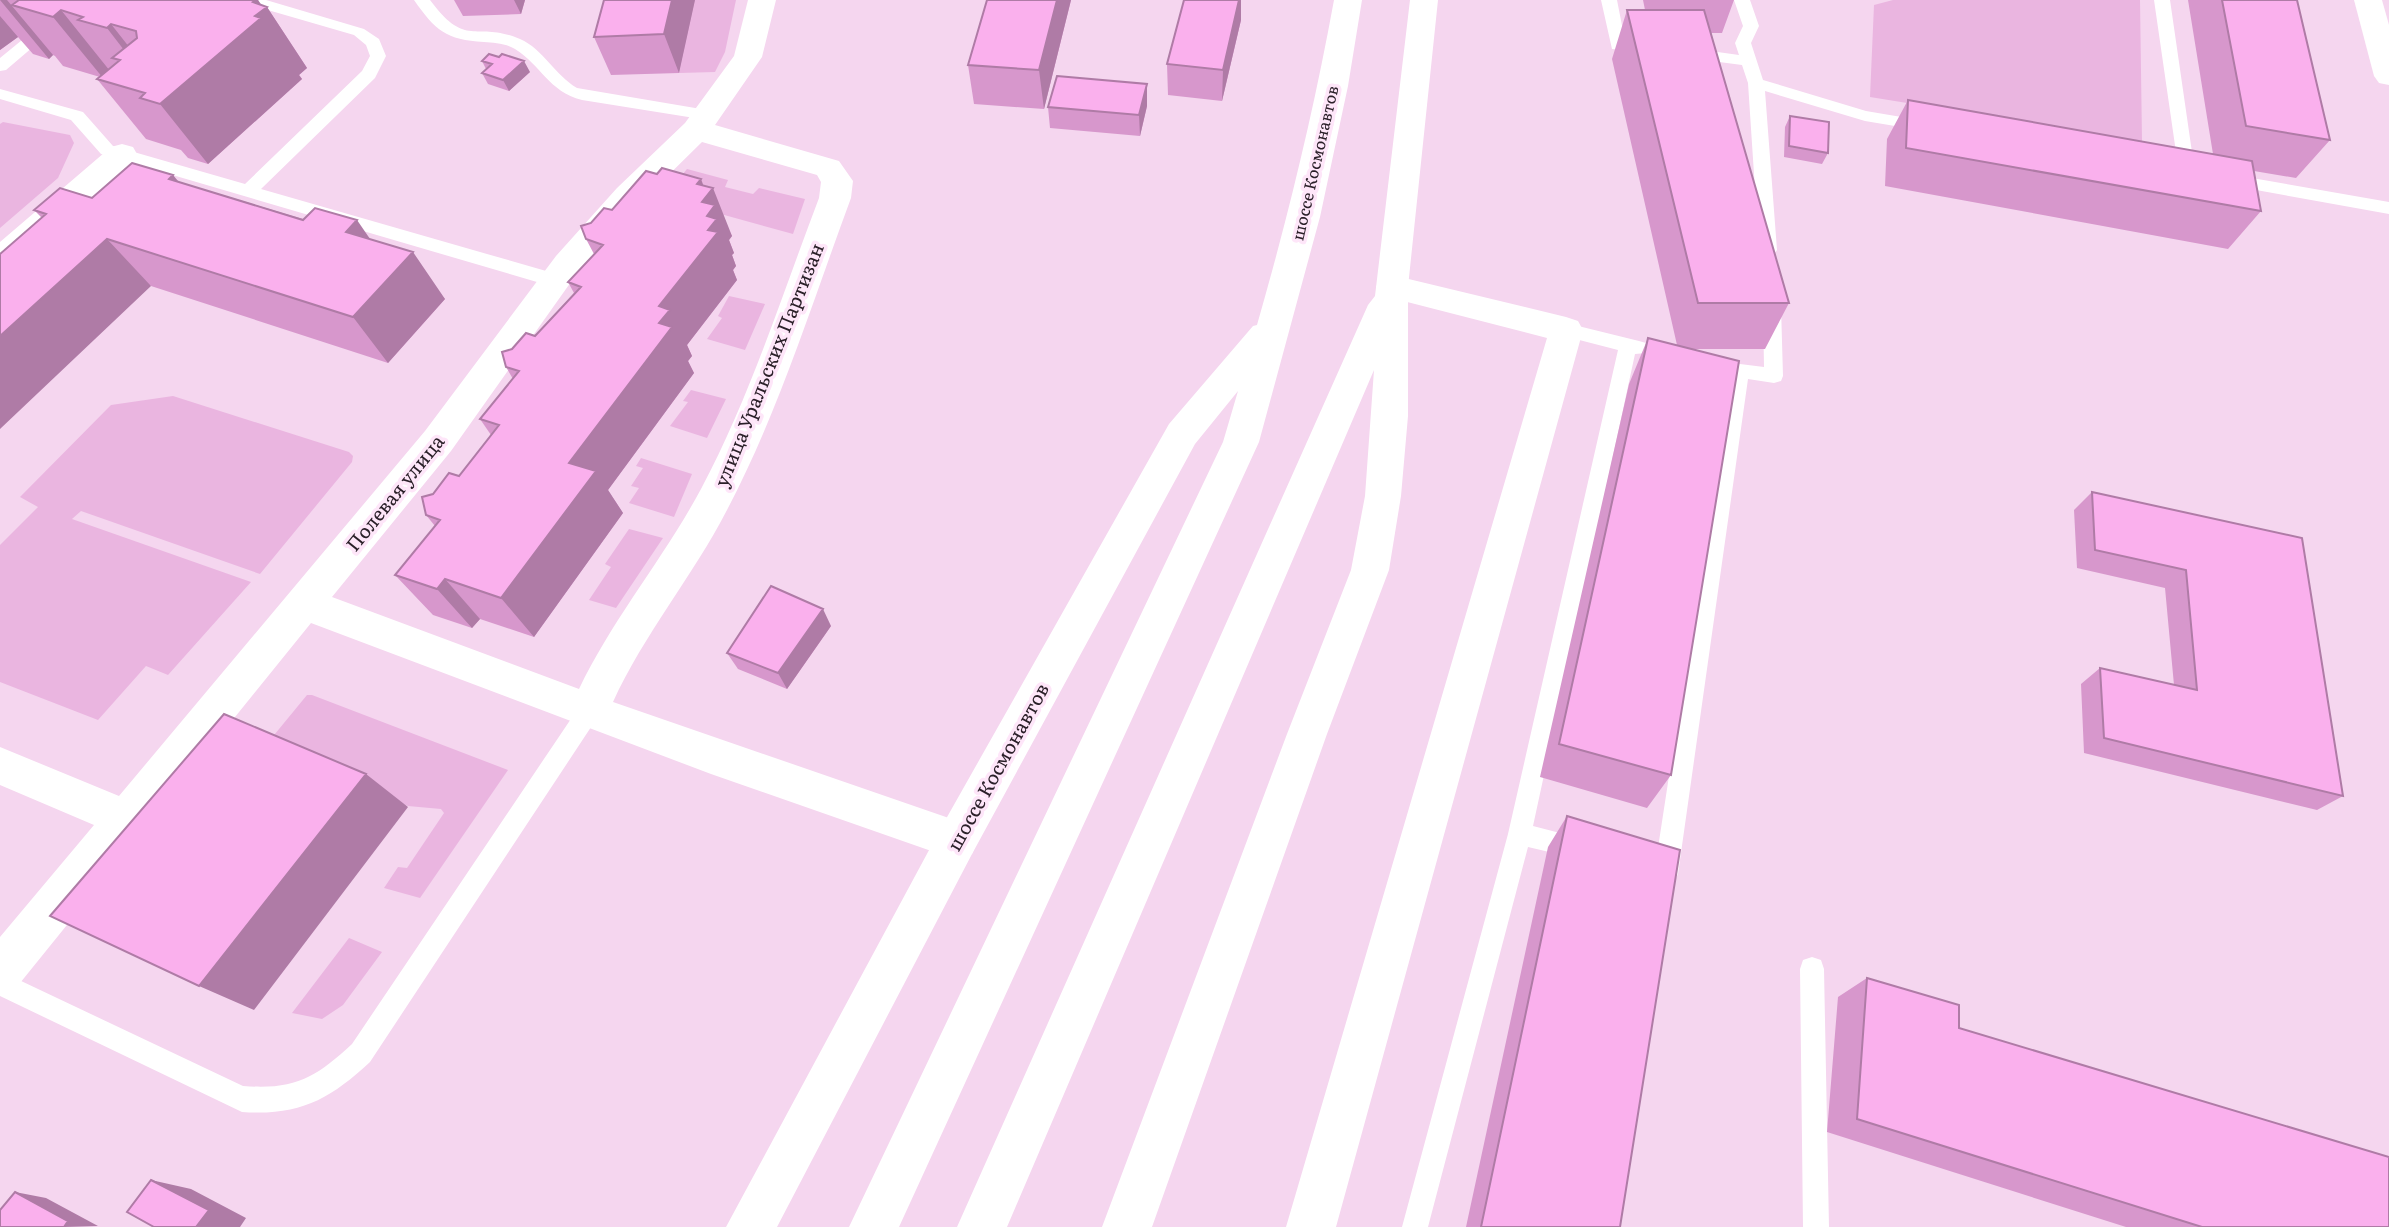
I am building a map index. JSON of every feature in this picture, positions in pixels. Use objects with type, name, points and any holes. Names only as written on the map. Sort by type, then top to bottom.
[{"type":"main road","name":"Полевая улица","points":[[0,972],[438,441],[554,280],[628,196],[702,122],[748,57],[762,0]]},
{"type":"main road","name":"шоссе Космонавтов","points":[[874,1227],[1241,442],[1307,204],[1333,86],[1348,0]]},
{"type":"main road","points":[[1127,1227],[1307,733],[1370,570],[1383,496],[1390,416],[1392,287],[1424,0]]},
{"type":"main road","points":[[2368,0],[2389,76]]},
{"type":"main road","name":"улица Уральских Партизан","points":[[589,711],[601,682],[692,538],[732,465],[835,198],[837,181],[828,168],[702,122]]},
{"type":"main road","points":[[0,260],[122,154]]},
{"type":"main road","points":[[1311,1227],[1566,330],[1392,287]]},
{"type":"main road","points":[[982,1227],[1392,287]]},
{"type":"main road","name":"шоссе Космонавтов","points":[[751,1227],[957,840],[1182,434],[1273,325]]},
{"type":"main road","points":[[305,604],[589,711],[845,803],[957,840]]},
{"type":"main road","points":[[0,766],[125,818]]},
{"type":"lane","points":[[0,66],[80,0]]},
{"type":"lane","points":[[249,0],[359,32],[373,43],[378,56],[369,74],[250,189]]},
{"type":"lane","points":[[422,0],[440,23],[453,32],[500,38],[522,46],[564,89],[702,122]]},
{"type":"lane","points":[[1609,0],[1618,45],[1749,61]]},
{"type":"lane","points":[[1742,0],[1751,26],[1743,43],[1756,83],[1769,264]]},
{"type":"lane","points":[[2162,0],[2193,174],[2389,208]]},
{"type":"lane","points":[[1756,83],[1865,116],[1945,130]]},
{"type":"lane","points":[[0,94],[78,116],[107,150],[250,189],[554,280]]},
{"type":"lane","points":[[1662,895],[1734,370],[1774,376],[1770,292]]},
{"type":"lane","points":[[1566,330],[1653,351]]},
{"type":"lane","points":[[1415,1227],[1520,834],[1628,345]]},
{"type":"lane","points":[[0,983],[242,1098],[267,1102],[290,1100],[313,1092],[337,1077],[361,1053],[589,711]]},
{"type":"lane","points":[[1520,834],[1600,853]]},
{"type":"lane","points":[[1640,863],[1667,870]]},
{"type":"lane","points":[[1812,969],[1816,1227]]},
{"type":"shaded area","points":[[695,0],[736,0],[725,52],[715,72],[679,73]]},
{"type":"shaded area","points":[[1893,0],[2140,0],[2142,141],[1870,97],[1874,5]]},
{"type":"shaded area","points":[[3,122],[70,135],[74,143],[58,178],[0,228],[0,124]]},
{"type":"shaded area","points":[[687,169],[728,180],[725,187],[753,194],[759,188],[805,199],[793,234],[663,198]]},
{"type":"shaded area","points":[[729,296],[765,304],[745,350],[707,339],[722,318],[718,316]]},
{"type":"shaded area","points":[[691,390],[726,399],[707,438],[670,426],[688,402],[683,401]]},
{"type":"shaded area","points":[[173,396],[349,452],[353,456],[352,462],[260,574],[81,511],[72,519],[251,582],[168,675],[146,666],[98,720],[0,682],[0,545],[38,507],[20,497],[111,405]]},
{"type":"shaded area","points":[[641,458],[692,474],[674,517],[629,503],[639,488],[631,486],[643,468],[636,466]]},
{"type":"shaded area","points":[[629,529],[663,538],[616,608],[589,600],[611,567],[605,564]]},
{"type":"shaded area","points":[[307,695],[508,770],[420,898],[384,888],[398,867],[407,868],[444,813],[441,809],[408,806],[273,749],[270,740]]},
{"type":"shaded area","points":[[349,938],[382,952],[343,1005],[322,1019],[292,1013]]},
{"type":"building","points":[[19,0],[256,0],[253,2],[267,7],[255,16],[261,18],[160,104],[140,98],[145,93],[97,79],[120,60],[112,58],[137,38],[136,31],[111,24],[107,28],[78,20],[83,17],[61,10],[53,17],[12,5]]},
{"type":"building","points":[[604,0],[672,0],[664,34],[594,37]]},
{"type":"building","points":[[987,0],[1057,0],[1039,70],[968,65]]},
{"type":"building","points":[[1184,0],[1239,0],[1223,70],[1167,64]]},
{"type":"building","points":[[2222,0],[2297,0],[2330,140],[2246,126]]},
{"type":"building","points":[[1627,10],[1704,10],[1789,303],[1698,303]]},
{"type":"building","points":[[489,54],[499,57],[502,54],[524,61],[503,80],[482,73],[492,64],[482,61]]},
{"type":"building","points":[[1057,76],[1147,84],[1139,115],[1048,107]]},
{"type":"building","points":[[1908,100],[2252,161],[2261,211],[1906,148]]},
{"type":"building","points":[[1790,116],[1829,122],[1828,153],[1789,146]]},
{"type":"building","points":[[132,163],[173,175],[169,179],[303,220],[315,208],[357,220],[346,232],[413,252],[353,317],[107,239],[0,336],[0,254],[46,214],[34,210],[60,188],[92,198]]},
{"type":"building","points":[[662,168],[701,179],[697,184],[713,188],[702,202],[715,205],[707,216],[717,219],[708,230],[718,232],[659,306],[670,310],[659,323],[672,327],[569,463],[596,471],[501,598],[445,579],[437,589],[395,575],[440,520],[426,515],[422,497],[433,494],[449,473],[459,476],[499,425],[480,419],[519,371],[506,367],[502,352],[512,349],[526,333],[535,336],[581,287],[568,282],[603,245],[586,239],[581,226],[591,223],[604,208],[612,210],[646,171],[657,174]]},
{"type":"building","points":[[1648,338],[1739,361],[1671,775],[1559,744]]},
{"type":"building","points":[[2092,492],[2302,538],[2343,796],[2104,738],[2100,668],[2197,690],[2186,570],[2095,550]]},
{"type":"building","points":[[771,586],[823,609],[778,673],[727,653]]},
{"type":"building","points":[[224,714],[366,774],[199,986],[50,916]]},
{"type":"building","points":[[1567,816],[1680,850],[1620,1227],[1481,1227]]},
{"type":"building","points":[[1867,978],[1959,1005],[1959,1028],[2389,1157],[2389,1227],[2202,1227],[1857,1119]]},
{"type":"building","points":[[151,1180],[209,1210],[196,1227],[154,1227],[127,1212]]},
{"type":"building","points":[[15,1192],[68,1221],[64,1227],[0,1227],[0,1210]]}]
